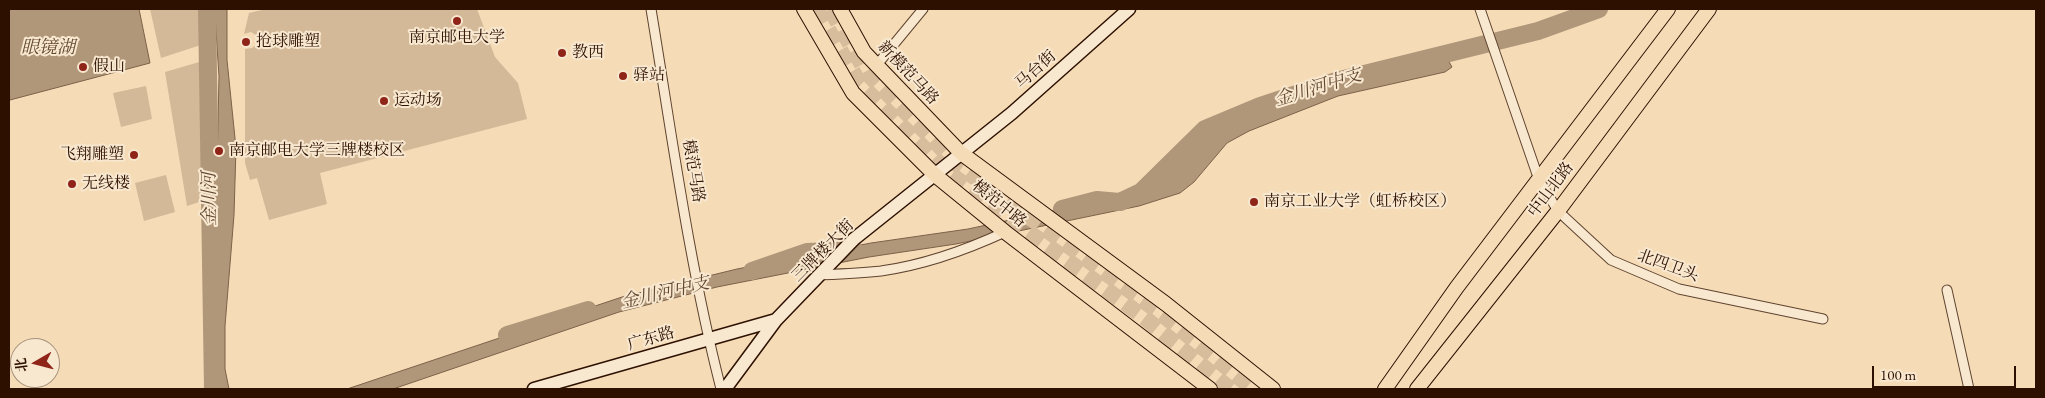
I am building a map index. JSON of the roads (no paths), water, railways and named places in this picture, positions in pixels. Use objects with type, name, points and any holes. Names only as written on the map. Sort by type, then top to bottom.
[{"type":"main road","name":"模范中路","points":[[804,9],[853,93],[935,175],[1005,232],[1210,389]]},
{"type":"main road","name":"新模范马路","points":[[840,9],[854,36],[876,66],[961,153]]},
{"type":"main road","name":"中山北路","points":[[1385,389],[1457,287],[1668,9]]},
{"type":"main road","name":"中山北路","points":[[1417,389],[1558,211],[1709,9]]},
{"type":"main road","name":"模范中路","points":[[961,153],[1158,298],[1273,389]]},
{"type":"street","name":"模范马路","points":[[651,9],[695,271],[708,339],[721,389]]},
{"type":"street","points":[[876,66],[923,9]]},
{"type":"street","name":"马台街","points":[[961,153],[1012,113],[1129,9]]},
{"type":"street","name":"北四卫头","points":[[1480,9],[1539,180],[1558,211],[1611,260],[1679,289],[1823,318]]},
{"type":"street","name":"三牌楼大街","points":[[725,389],[776,320],[854,240],[961,153]]},
{"type":"street","points":[[820,275],[881,271],[917,264],[977,245],[1005,232]]},
{"type":"street","points":[[1947,290],[1969,389]]},
{"type":"street","name":"广东路","points":[[534,389],[776,320]]},
{"type":"water","name":"眼镜湖","points":[[9,9],[139,9],[150,63],[10,100]]},
{"type":"water","points":[[215,9],[227,9],[227,60],[236,148],[234,215],[225,326],[225,369],[229,389],[212,389],[219,77]]},
{"type":"water","points":[[1448,60],[1452,67],[1445,72],[1338,96],[1249,131],[1227,143],[1194,182],[1180,193],[1139,206],[956,244],[869,257],[717,287],[619,312],[393,389],[347,389],[622,297],[737,269],[871,243],[968,229],[1126,195],[1156,179],[1191,147],[1222,129],[1323,90],[1410,66]]},
{"type":"waterway","name":"金川河","points":[[207,9],[213,389]]},
{"type":"waterway","name":"金川河中支","points":[[1062,209],[1097,200],[1120,202],[1141,192],[1205,129],[1260,106],[1336,81],[1538,31],[1599,9]]},
{"type":"waterway","name":"金川河中支","points":[[752,271],[807,252],[855,250]]},
{"type":"waterway","name":"金川河中支","points":[[507,335],[588,310]]},
{"type":"tunnel","points":[[816,9],[860,84],[949,173],[1145,318],[1230,389]]},
{"type":"tunnel","points":[[830,9],[867,73],[959,166],[1163,315],[1253,389]]},
{"type":"place","name":"南京邮电大学","points":[[457,21]]},
{"type":"place","name":"抢球雕塑","points":[[246,42]]},
{"type":"place","name":"教西","points":[[562,53]]},
{"type":"place","name":"假山","points":[[83,67]]},
{"type":"place","name":"驿站","points":[[623,76]]},
{"type":"place","name":"运动场","points":[[384,101]]},
{"type":"place","name":"南京邮电大学三牌楼校区","points":[[219,151]]},
{"type":"place","name":"飞翔雕塑","points":[[134,155]]},
{"type":"place","name":"无线楼","points":[[72,184]]},
{"type":"place","name":"南京工业大学（虹桥校区）","points":[[1254,202]]}]
